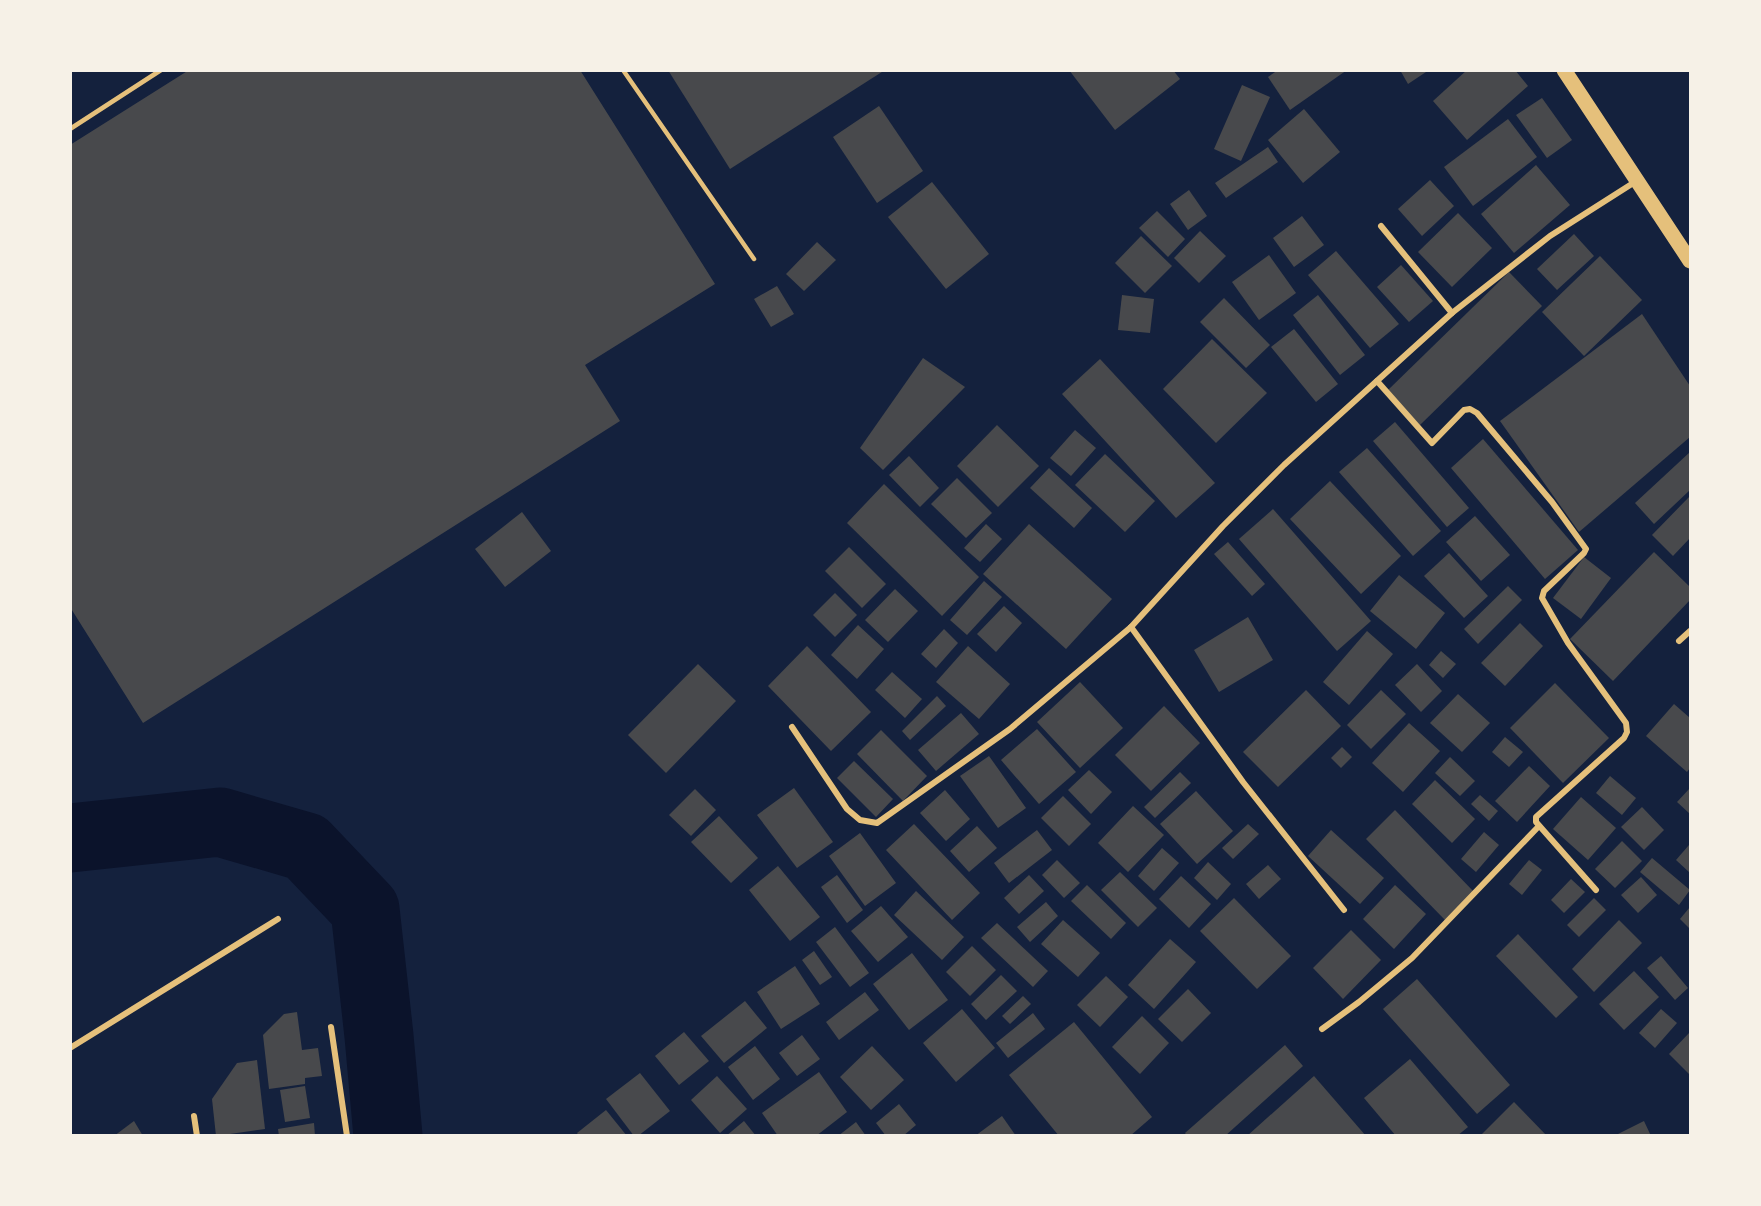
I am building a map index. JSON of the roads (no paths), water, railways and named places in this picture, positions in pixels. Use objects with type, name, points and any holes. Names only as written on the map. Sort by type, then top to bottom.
[{"type":"main road","points":[[1564,70],[1690,261]]},
{"type":"street","points":[[792,727],[847,809],[860,820],[877,823],[1010,729],[1131,627],[1223,526],[1276,472],[1452,313],[1550,236],[1638,180]]},
{"type":"street","points":[[1381,226],[1452,313]]},
{"type":"street","points":[[1377,381],[1432,443],[1464,410],[1470,409],[1477,413],[1552,502],[1586,549],[1544,591],[1542,598],[1568,643],[1626,723],[1627,732],[1624,738],[1536,817],[1536,822],[1596,890]]},
{"type":"street","points":[[1131,627],[1243,782],[1344,910]]},
{"type":"street","points":[[1679,641],[1690,631]]},
{"type":"street","points":[[1322,1029],[1412,958],[1539,826]]},
{"type":"street","points":[[70,1048],[279,919]]},
{"type":"street","points":[[331,1027],[347,1136]]},
{"type":"street","points":[[194,1116],[197,1136]]},
{"type":"lane","points":[[70,129],[162,70]]},
{"type":"lane","points":[[623,70],[754,259]]},
{"type":"waterway","points":[[70,838],[220,822],[306,847],[365,909],[388,1136]]}]
